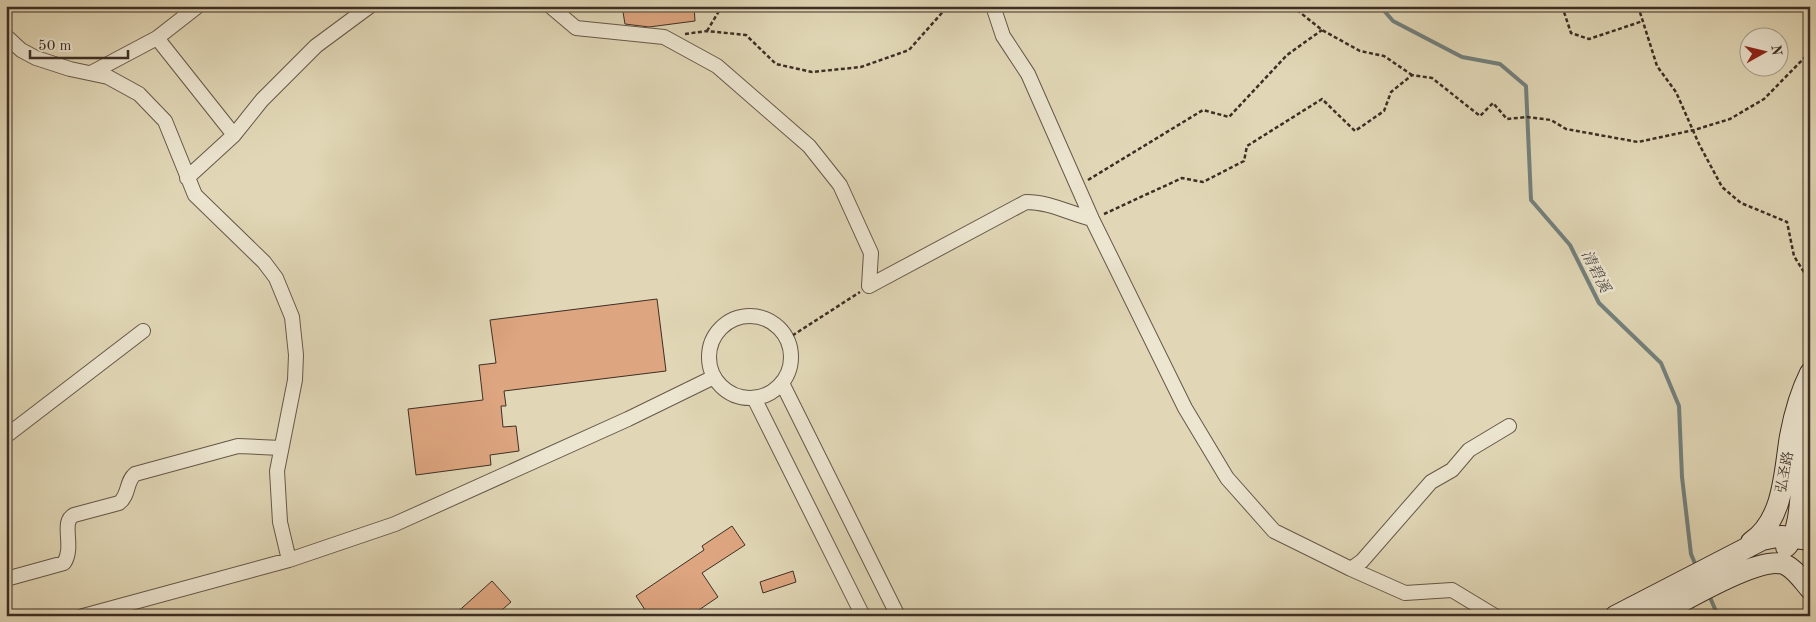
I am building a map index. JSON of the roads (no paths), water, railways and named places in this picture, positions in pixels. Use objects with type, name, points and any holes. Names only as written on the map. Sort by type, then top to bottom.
[{"type":"main road","name":"弘圣路","points":[[1738,562],[1764,531],[1774,514],[1796,410],[1810,373]]},
{"type":"main road","name":"弘圣路","points":[[1802,538],[1810,425]]},
{"type":"main road","points":[[1656,616],[1682,602],[1770,537],[1802,538]]},
{"type":"main road","points":[[1615,616],[1674,584],[1738,562],[1785,565],[1801,578],[1810,589]]},
{"type":"street","points":[[91,73],[157,38],[198,6]]},
{"type":"street","points":[[187,178],[234,135],[262,100],[316,46],[370,6]]},
{"type":"street","points":[[550,6],[576,28],[664,36],[717,66],[809,146],[840,186],[871,253],[869,286],[1026,202],[1044,202],[1065,212],[1092,219]]},
{"type":"street","points":[[994,6],[1003,36],[1028,74],[1076,186],[1185,408],[1227,478],[1274,531],[1405,593],[1452,590],[1496,616]]},
{"type":"street","points":[[6,36],[21,50],[36,58],[108,76],[123,82],[140,94],[166,121],[195,195],[264,262],[276,278],[292,317],[296,355],[296,380],[277,471],[280,522],[289,560]]},
{"type":"street","points":[[157,38],[234,135]]},
{"type":"street","points":[[751,315],[766,319],[778,327],[787,339],[791,354],[789,369],[782,383],[770,393],[754,398],[738,396],[724,389],[714,376],[709,360],[711,343],[720,328],[734,318],[751,315]]},
{"type":"street","points":[[6,436],[143,331]]},
{"type":"street","points":[[83,616],[130,610],[289,560],[395,524],[628,419],[714,376]]},
{"type":"street","points":[[782,383],[898,616]]},
{"type":"street","points":[[754,398],[863,616]]},
{"type":"street","points":[[1351,569],[1431,482],[1452,470],[1469,450],[1509,426]]},
{"type":"street","points":[[6,579],[64,563],[70,550],[68,519],[74,515],[119,503],[123,500],[135,474],[238,446],[281,448]]},
{"type":"waterway","name":"清碧溪","points":[[1380,6],[1393,21],[1462,57],[1500,64],[1526,86],[1531,200],[1570,245],[1599,303],[1661,363],[1679,406],[1682,477],[1691,554],[1696,566]]},
{"type":"waterway","name":"清碧溪","points":[[1709,595],[1718,616]]}]
